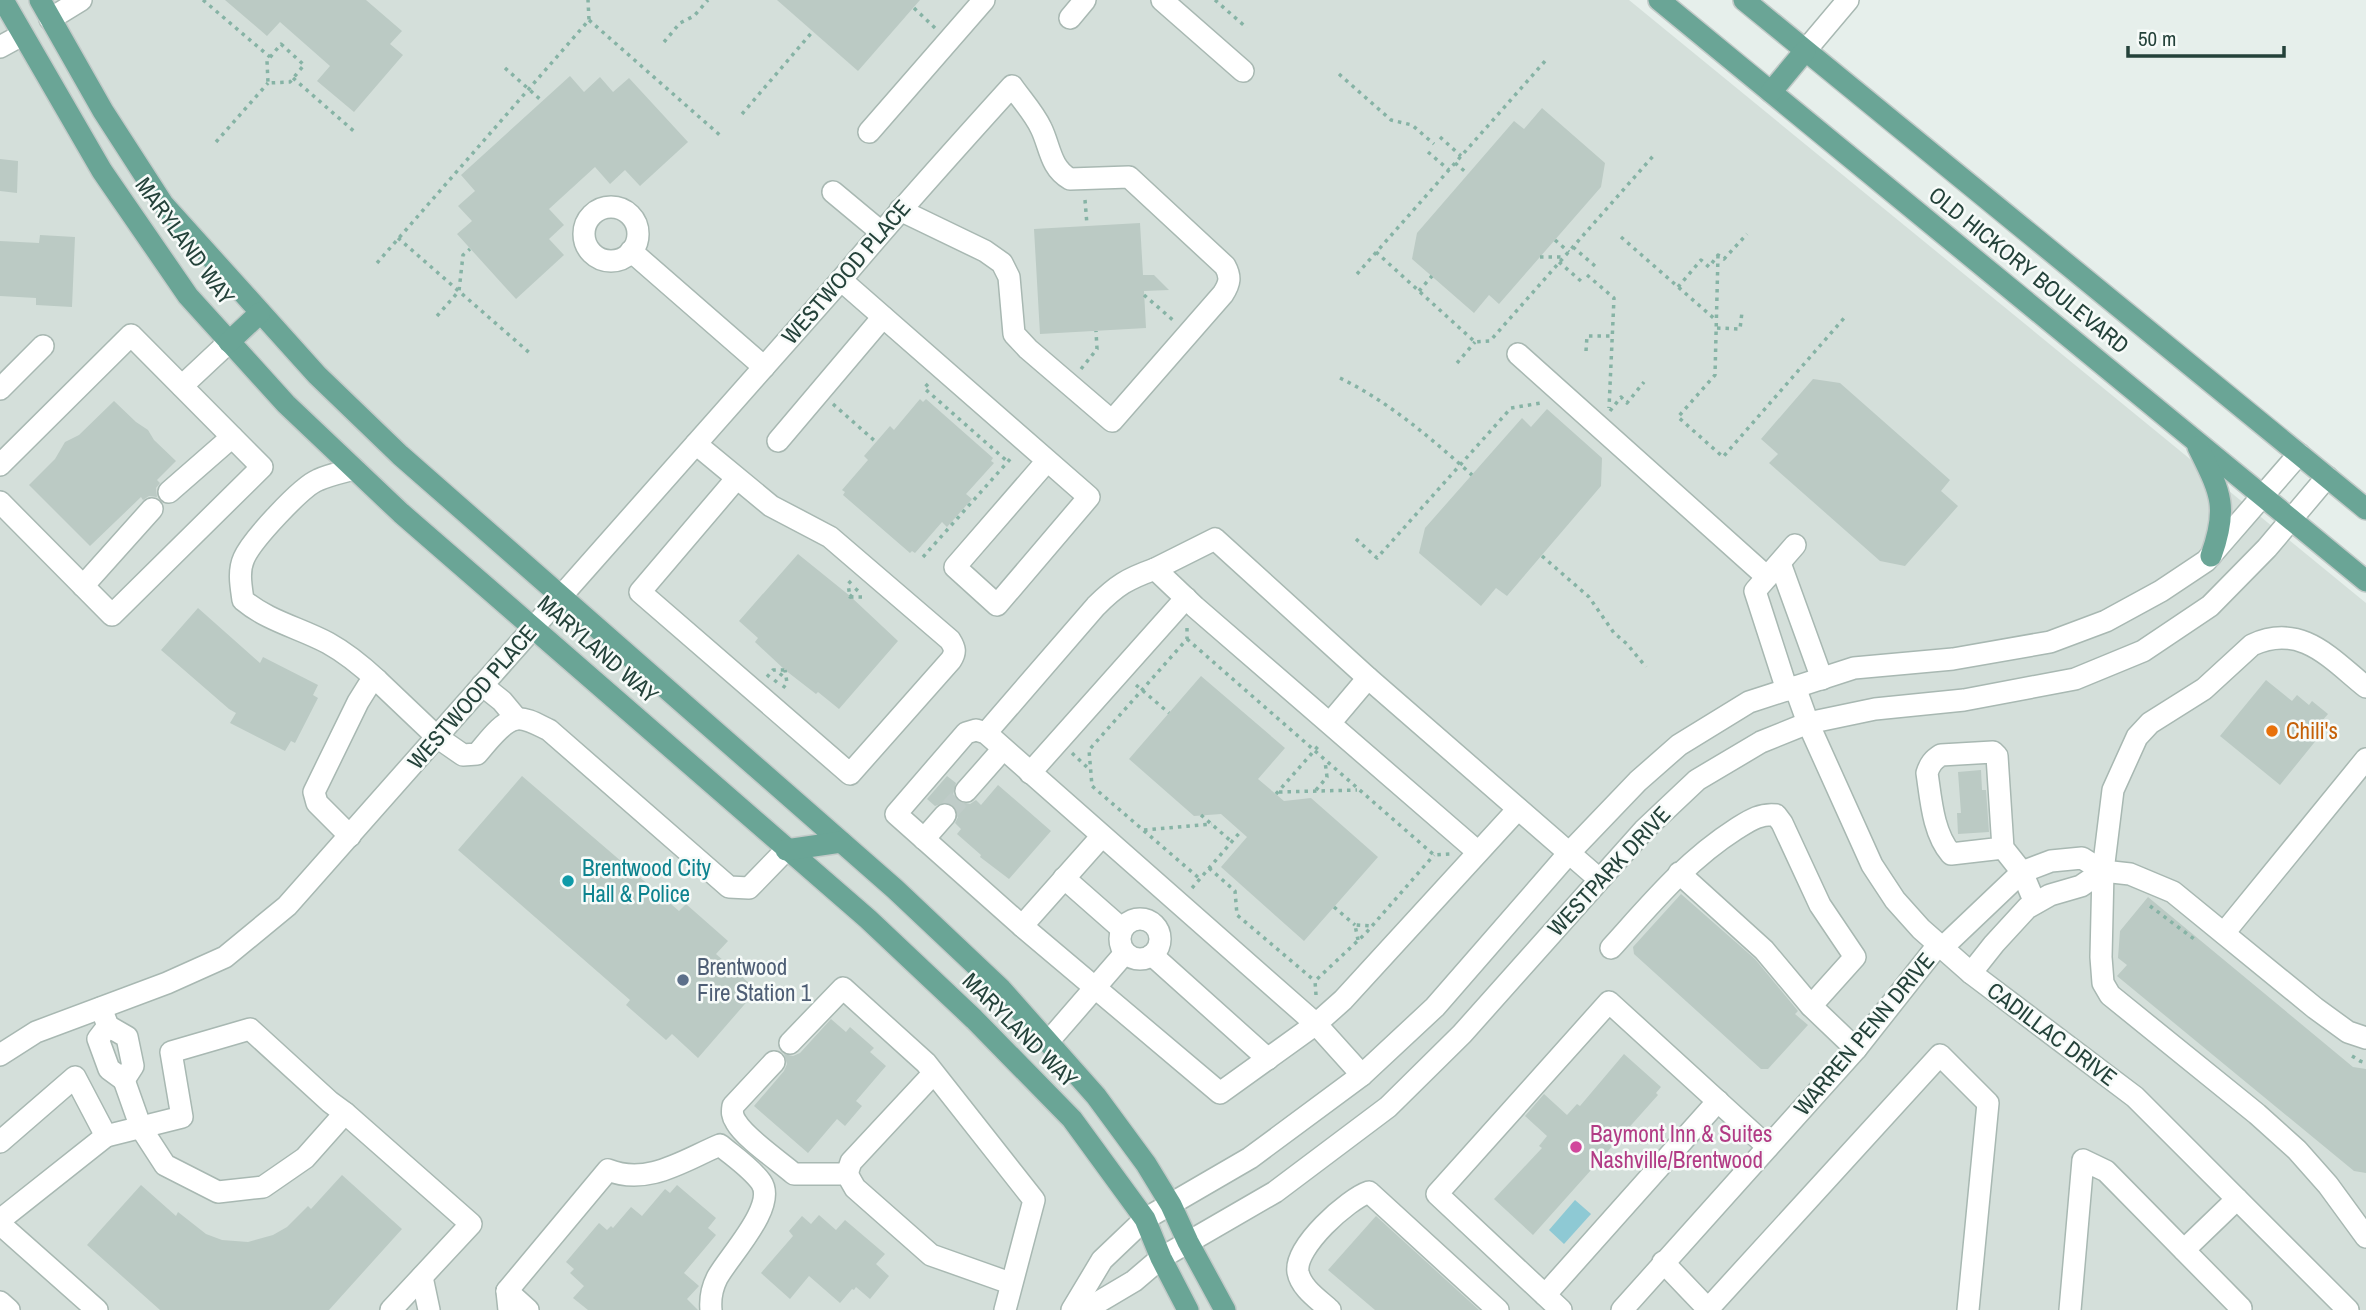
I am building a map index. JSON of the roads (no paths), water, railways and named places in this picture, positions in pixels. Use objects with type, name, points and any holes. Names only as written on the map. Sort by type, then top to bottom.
[{"type":"main road","name":"MARYLAND WAY","points":[[3,0],[102,171],[188,296],[229,342],[286,404],[401,513],[867,919],[965,1010],[1072,1119],[1145,1219],[1161,1258],[1188,1310]]},
{"type":"main road","name":"MARYLAND WAY","points":[[40,0],[103,111],[163,204],[317,375],[400,455],[895,889],[1001,989],[1096,1096],[1146,1164],[1171,1205],[1188,1242],[1226,1310]]},
{"type":"main road","name":"OLD HICKORY BOULEVARD","points":[[1659,0],[2366,581]]},
{"type":"main road","name":"OLD HICKORY BOULEVARD","points":[[1744,0],[2366,509]]},
{"type":"main road","points":[[1771,92],[1805,51]]},
{"type":"main road","points":[[229,342],[260,313]]},
{"type":"main road","points":[[2193,439],[2217,487],[2222,510],[2220,531],[2211,556]]},
{"type":"main road","points":[[786,850],[841,842]]},
{"type":"street","points":[[50,19],[81,0]]},
{"type":"street","points":[[869,132],[984,0]]},
{"type":"street","points":[[1070,18],[1085,0]]},
{"type":"street","points":[[1163,0],[1243,71]]},
{"type":"street","points":[[1805,51],[1848,0]]},
{"type":"street","points":[[0,47],[22,35]]},
{"type":"street","name":"WESTWOOD PLACE","points":[[0,1055],[36,1032],[105,1017],[167,983],[225,957],[287,906],[900,210],[1012,86],[1040,126],[1057,170],[1070,179],[1129,177],[1225,266],[1230,278],[1228,286],[1111,421],[1014,334],[1009,277],[1002,263],[985,251],[900,210]]},
{"type":"street","points":[[833,192],[881,232]]},
{"type":"street","points":[[631,251],[764,367]]},
{"type":"street","points":[[841,280],[1089,497],[997,605],[955,567],[1047,461]]},
{"type":"street","points":[[778,441],[883,317]]},
{"type":"street","points":[[0,465],[131,335],[262,467],[112,615],[0,502]]},
{"type":"street","points":[[182,386],[229,342]]},
{"type":"street","points":[[0,389],[43,346]]},
{"type":"street","points":[[1518,354],[1767,577],[1822,679]]},
{"type":"street","points":[[169,492],[232,437]]},
{"type":"street","points":[[696,444],[771,506],[830,537],[950,640],[955,649],[951,660],[850,774],[639,592],[737,478]]},
{"type":"street","name":"WESTPARK DRIVE","points":[[1072,1310],[1102,1260],[1145,1219],[1250,1158],[1362,1075],[1435,1007],[1569,853],[1638,781],[1679,745],[1749,702],[1854,668],[1960,658],[2050,642],[2106,621],[2161,592],[2211,556],[2299,454]]},
{"type":"street","points":[[354,469],[308,485],[250,548],[243,558],[241,569],[243,600],[268,617],[327,643],[355,660],[437,737],[463,754],[477,754],[505,725],[517,719],[549,730],[729,887],[750,888],[786,850]]},
{"type":"street","name":"WESTPARK DRIVE","points":[[1085,1310],[1134,1281],[1161,1258],[1275,1192],[1388,1107],[1462,1034],[1629,846],[1697,780],[1761,742],[1808,723],[1875,709],[1964,700],[2075,679],[2143,651],[2210,606],[2292,520],[2327,477]]},
{"type":"street","points":[[83,586],[152,509]]},
{"type":"street","points":[[986,733],[1116,586],[1215,539],[1368,678],[1599,879]]},
{"type":"street","points":[[1767,577],[1795,545]]},
{"type":"street","points":[[1156,569],[1478,852]]},
{"type":"street","name":"CADILLAC DRIVE","points":[[1767,577],[1791,689],[1883,884],[1910,918],[1940,946],[2136,1097],[2348,1310]]},
{"type":"street","points":[[1030,773],[1186,598]]},
{"type":"street","points":[[2366,687],[2316,646],[2285,638],[2262,640],[2252,645],[2204,689],[2150,723],[2137,737],[2113,790],[2103,871],[2101,973],[2103,984],[2110,995],[2257,1114],[2297,1150],[2328,1185],[2366,1237]]},
{"type":"street","points":[[1332,726],[1368,678]]},
{"type":"street","points":[[350,836],[317,803],[314,792],[358,702],[368,686],[377,680]]},
{"type":"street","points":[[482,685],[502,701],[517,719]]},
{"type":"street","points":[[1362,1075],[1317,1024],[986,733],[976,730],[966,733],[896,814],[1022,926],[1220,1093],[1317,1024],[1343,1000],[1518,809]]},
{"type":"street","points":[[966,791],[1003,749]]},
{"type":"street","points":[[2003,848],[1951,854],[1946,848],[1940,839],[1927,773],[1934,759],[1941,755],[1993,752],[1997,756],[2003,848],[2022,873],[2035,903]]},
{"type":"street","points":[[2224,933],[2366,760]]},
{"type":"street","points":[[1611,948],[1679,873],[1713,844],[1755,818],[1767,814],[1776,815],[1820,905],[1855,957],[1811,1006]]},
{"type":"street","points":[[924,839],[945,815]]},
{"type":"street","points":[[1600,820],[1629,846]]},
{"type":"street","points":[[1022,926],[1102,836]]},
{"type":"street","points":[[2022,873],[2051,861],[2082,858],[2103,871],[2130,874],[2173,892],[2337,1024],[2348,1032],[2366,1038]]},
{"type":"street","points":[[1971,972],[1994,944],[2035,903],[2050,895],[2081,886],[2103,871]]},
{"type":"street","points":[[1679,873],[1764,950],[1811,1006],[1856,1049]]},
{"type":"street","name":"WARREN PENN DRIVE","points":[[1622,1310],[1856,1049],[1940,946],[2022,873]]},
{"type":"street","points":[[1064,878],[1122,929]]},
{"type":"street","points":[[1151,923],[1176,900]]},
{"type":"street","points":[[1137,919],[1151,923],[1158,931],[1160,941],[1152,955],[1136,959],[1125,953],[1120,944],[1122,929],[1127,923],[1137,919]]},
{"type":"street","points":[[1048,1042],[1125,953]]},
{"type":"street","points":[[1152,955],[1268,1059]]},
{"type":"street","points":[[790,1043],[843,988],[926,1063],[1034,1200],[1005,1310]]},
{"type":"street","points":[[1562,1310],[1437,1194],[1609,1002],[1769,1147]]},
{"type":"street","points":[[105,1017],[98,1039],[109,1069],[124,1080],[141,1128],[165,1165],[218,1192],[262,1187],[305,1158],[345,1113]]},
{"type":"street","points":[[97,1310],[0,1222],[106,1136],[183,1117],[171,1052],[250,1029],[471,1224],[391,1310]]},
{"type":"street","points":[[1663,1262],[1709,1309],[1940,1055],[1987,1104],[1968,1310]]},
{"type":"street","points":[[774,1062],[733,1105],[732,1113],[736,1123],[794,1174],[846,1174]]},
{"type":"street","points":[[846,1174],[851,1162],[933,1074]]},
{"type":"street","points":[[0,1142],[75,1077],[106,1136]]},
{"type":"street","points":[[1545,1295],[1718,1101]]},
{"type":"street","points":[[528,1310],[508,1301],[608,1170],[647,1175],[720,1144],[761,1181],[765,1198],[749,1232],[718,1276],[711,1296],[711,1310]]},
{"type":"street","points":[[2070,1310],[2082,1160],[2106,1171],[2241,1309]]},
{"type":"street","points":[[846,1174],[855,1188],[931,1255],[1010,1283]]},
{"type":"street","points":[[1330,1310],[1304,1286],[1298,1270],[1299,1258],[1323,1227],[1353,1200],[1369,1192],[1498,1310]]},
{"type":"street","points":[[2184,1250],[2237,1199]]},
{"type":"street","points":[[422,1277],[429,1310]]},
{"type":"street","points":[[0,1302],[9,1310]]},
{"type":"water","points":[[1575,1200],[1591,1214],[1564,1244],[1549,1230]]},
{"type":"tunnel","points":[[945,815],[966,791]]},
{"type":"place","name":"Chili's","points":[[2272,731]]},
{"type":"place","name":"Brentwood City Hall & Police","points":[[568,881]]},
{"type":"place","name":"Brentwood Fire Station 1","points":[[683,980]]},
{"type":"place","name":"Baymont Inn & Suites Nashville/Brentwood","points":[[1576,1147]]}]
